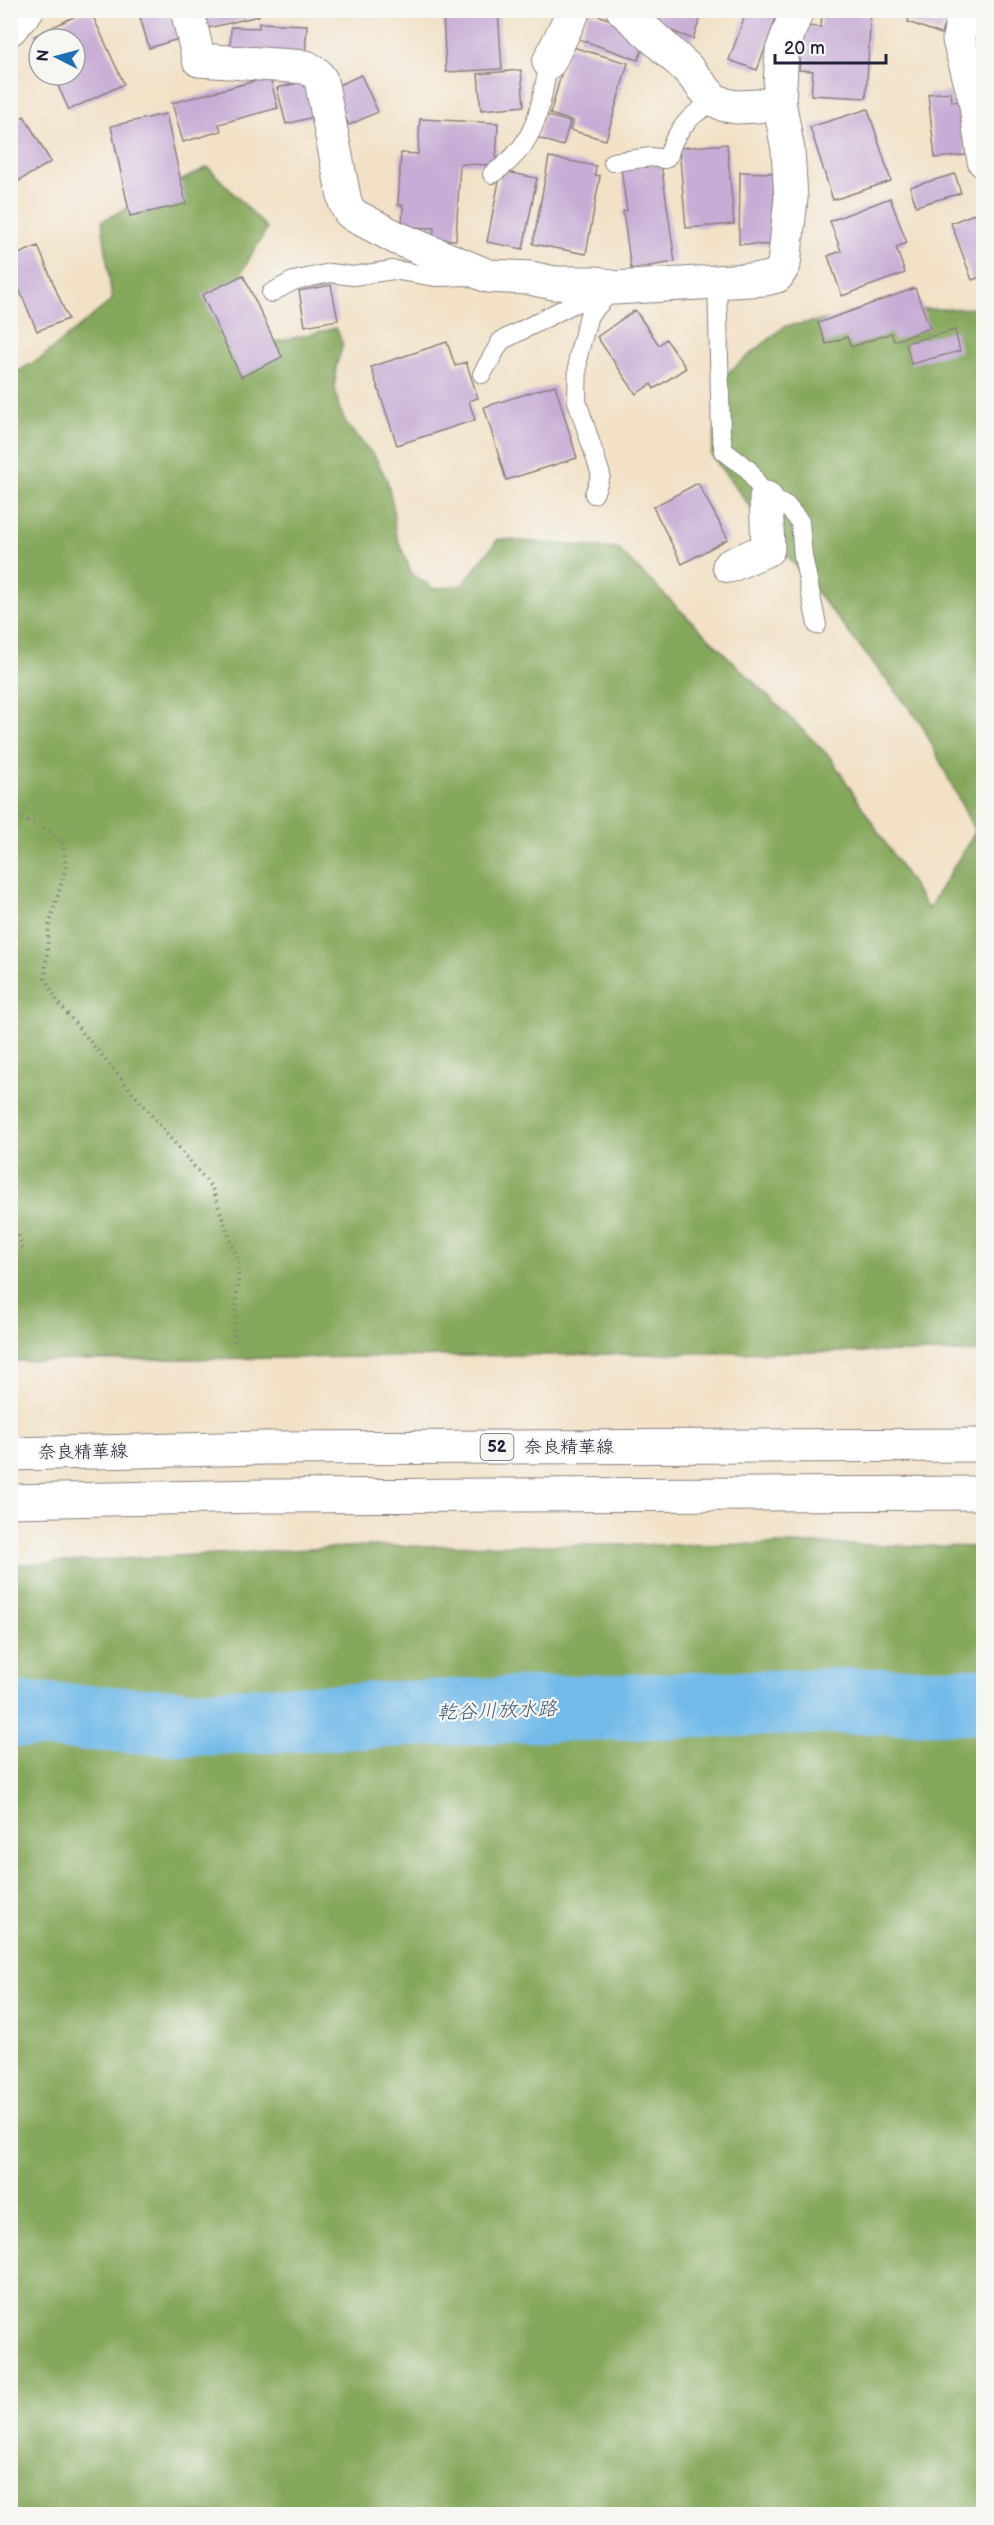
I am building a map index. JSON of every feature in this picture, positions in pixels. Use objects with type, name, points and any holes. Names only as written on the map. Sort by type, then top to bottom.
[{"type":"main road","points":[[10,29],[27,10]]},
{"type":"main road","points":[[187,10],[199,60],[306,68],[316,73],[321,80],[345,202],[349,211],[397,238],[488,276],[530,278],[554,283],[597,283],[615,288],[765,279],[777,276],[784,265],[791,198],[788,150],[779,101],[782,51],[797,10]]},
{"type":"main road","points":[[549,62],[574,10]]},
{"type":"main road","points":[[623,10],[687,68],[713,99],[725,105],[737,107],[758,106],[779,101]]},
{"type":"main road","points":[[963,10],[959,40],[975,99],[984,160]]},
{"type":"main road","points":[[729,566],[768,549],[766,498]]},
{"type":"main road","name":"奈良精華線","points":[[10,1454],[277,1448],[984,1445]]},
{"type":"main road","points":[[10,1501],[264,1496],[984,1492]]},
{"type":"lane","points":[[492,174],[512,162],[529,139],[540,105],[549,62]]},
{"type":"lane","points":[[613,162],[651,157],[664,159],[669,155],[670,144],[697,113],[711,104],[713,99]]},
{"type":"lane","points":[[271,293],[293,281],[330,273],[353,276],[393,270],[436,277],[488,276]]},
{"type":"lane","points":[[717,281],[724,451],[749,470],[766,498],[786,505],[800,522],[803,556],[817,625]]},
{"type":"lane","points":[[483,374],[501,341],[569,306],[615,288]]},
{"type":"lane","points":[[594,494],[601,475],[577,401],[578,356],[589,315],[615,288]]},
{"type":"path","points":[[10,816],[41,825],[63,844],[66,867],[50,926],[45,978],[59,1004],[212,1188],[239,1266],[234,1342]]},
{"type":"path","points":[[10,1227],[17,1233],[24,1250]]},
{"type":"green space","points":[[208,167],[267,228],[238,279],[242,350],[336,328],[343,345],[336,366],[335,388],[339,407],[347,425],[375,457],[387,480],[393,506],[395,532],[412,574],[434,589],[462,585],[498,539],[618,549],[830,757],[928,909],[975,832],[921,723],[782,549],[711,455],[725,375],[785,326],[893,310],[983,308],[983,1352],[11,1361],[10,376],[41,358],[112,300],[102,221]]},
{"type":"green space","points":[[819,1544],[983,1547],[983,2514],[11,2514],[11,1563],[366,1546]]},
{"type":"building","points":[[90,10],[124,84],[69,110],[58,87],[87,87],[87,27],[53,27]]},
{"type":"building","points":[[138,10],[174,10],[182,38],[149,48]]},
{"type":"building","points":[[203,10],[258,10],[259,16],[208,28]]},
{"type":"building","points":[[636,10],[703,10],[693,39],[652,24]]},
{"type":"building","points":[[747,10],[779,10],[757,70],[729,60]]},
{"type":"building","points":[[822,10],[871,10],[866,98],[811,95],[813,71],[799,70],[801,51],[803,51],[804,26],[821,27]]},
{"type":"building","points":[[898,10],[949,10],[941,34],[908,22],[909,18],[897,13]]},
{"type":"building","points":[[498,11],[502,69],[446,72],[443,14]]},
{"type":"building","points":[[589,12],[623,24],[621,31],[640,37],[644,46],[638,60],[579,39]]},
{"type":"building","points":[[259,23],[307,25],[305,56],[230,53],[231,27],[259,28]]},
{"type":"building","points":[[569,46],[628,63],[606,140],[570,130],[573,121],[550,114]]},
{"type":"building","points":[[521,70],[524,106],[481,110],[478,74]]},
{"type":"building","points":[[361,75],[378,112],[349,125],[332,88]]},
{"type":"building","points":[[270,77],[278,108],[219,124],[221,131],[183,142],[172,103]]},
{"type":"building","points":[[310,80],[318,116],[286,124],[277,88]]},
{"type":"building","points":[[951,92],[952,102],[961,101],[966,155],[935,158],[928,94]]},
{"type":"building","points":[[868,109],[891,181],[833,200],[810,127]]},
{"type":"building","points":[[166,114],[186,204],[130,216],[111,126]]},
{"type":"building","points":[[544,115],[570,122],[563,146],[538,138]]},
{"type":"building","points":[[24,116],[51,162],[10,186],[10,119],[13,123]]},
{"type":"building","points":[[420,119],[498,123],[496,165],[460,164],[456,240],[433,239],[434,228],[402,227],[403,205],[398,205],[401,153],[418,154]]},
{"type":"building","points":[[727,144],[734,224],[686,228],[679,148]]},
{"type":"building","points":[[549,157],[596,166],[595,175],[600,176],[586,254],[533,244]]},
{"type":"building","points":[[661,163],[675,262],[631,269],[623,211],[627,211],[621,169]]},
{"type":"building","points":[[501,171],[537,178],[523,249],[487,242]]},
{"type":"building","points":[[740,172],[775,173],[772,245],[739,244]]},
{"type":"building","points":[[955,174],[961,193],[916,206],[910,187]]},
{"type":"building","points":[[890,198],[907,243],[896,247],[905,273],[842,296],[828,256],[841,251],[830,221]]},
{"type":"building","points":[[984,210],[984,276],[972,280],[951,223]]},
{"type":"building","points":[[38,246],[68,319],[37,331],[11,270],[16,267],[11,257]]},
{"type":"building","points":[[243,275],[282,357],[241,377],[202,295]]},
{"type":"building","points":[[331,285],[338,320],[305,326],[299,291]]},
{"type":"building","points":[[915,288],[930,328],[894,341],[891,333],[851,347],[847,337],[826,344],[818,323]]},
{"type":"building","points":[[635,310],[659,345],[666,339],[686,368],[654,389],[651,384],[636,394],[597,337]]},
{"type":"building","points":[[955,330],[960,351],[911,364],[906,343]]},
{"type":"building","points":[[447,342],[455,366],[466,362],[478,398],[469,401],[475,420],[397,445],[371,367]]},
{"type":"building","points":[[555,385],[577,458],[506,480],[484,407]]},
{"type":"building","points":[[698,483],[728,539],[682,564],[653,507]]},
{"type":"waterway","name":"乾谷川放水路","points":[[10,1714],[190,1723],[503,1710],[846,1701],[984,1701]]}]
